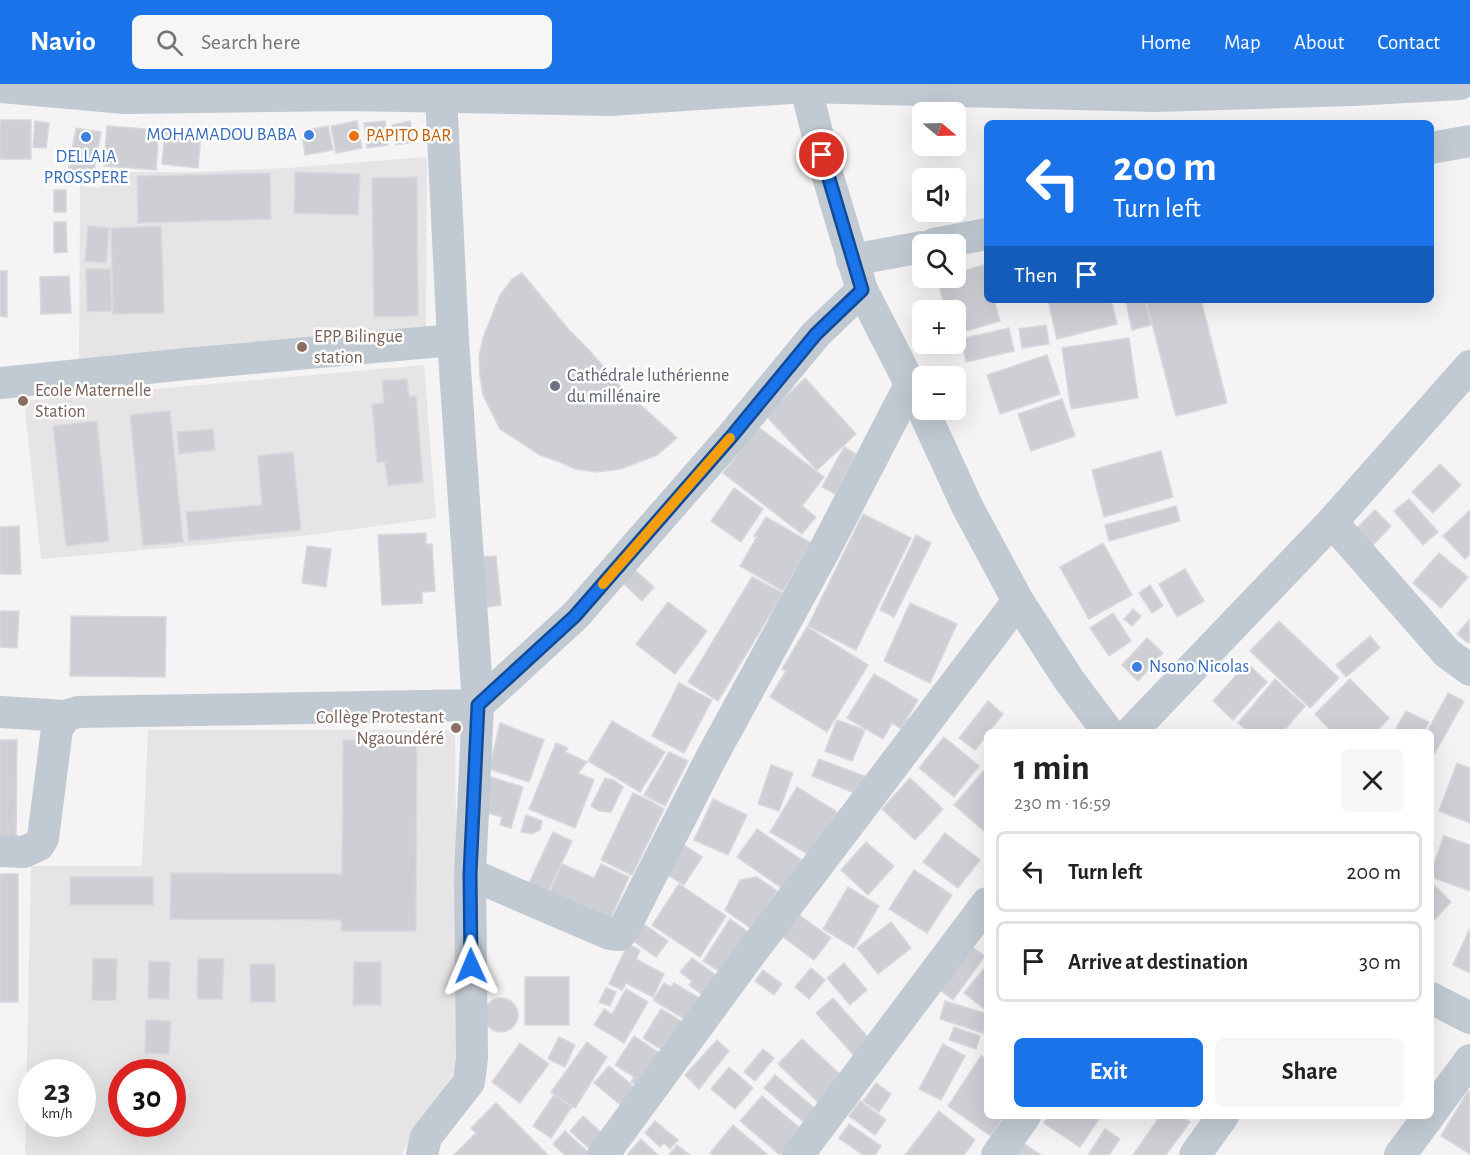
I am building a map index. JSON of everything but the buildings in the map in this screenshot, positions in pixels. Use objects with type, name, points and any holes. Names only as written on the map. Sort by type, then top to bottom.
[{"type":"street","points":[[0,87],[125,91],[348,89],[441,96],[805,86],[1156,96],[1460,84]]},
{"type":"street","points":[[805,86],[862,290],[912,386]]},
{"type":"street","points":[[422,1155],[426,1137],[469,1082],[472,1058],[470,874],[478,705],[453,340],[441,96]]},
{"type":"street","points":[[1434,147],[1470,141]]},
{"type":"street","points":[[966,238],[984,235]]},
{"type":"street","points":[[852,260],[912,249]]},
{"type":"street","points":[[0,712],[65,716],[78,712],[478,705],[575,616],[732,436],[816,334],[862,290]]},
{"type":"street","points":[[0,383],[453,340]]},
{"type":"street","points":[[1134,729],[1332,522],[1470,366]]},
{"type":"street","points":[[470,874],[610,934],[619,935],[710,760],[824,551],[912,411]]},
{"type":"street","points":[[928,420],[967,506],[1018,601],[1069,680],[1106,729]]},
{"type":"street","points":[[1332,522],[1447,653],[1470,670]]},
{"type":"street","points":[[603,1155],[751,953],[1018,601]]},
{"type":"street","points":[[0,851],[24,852],[39,845],[43,837],[57,729],[65,716]]},
{"type":"street","points":[[798,1155],[984,907]]},
{"type":"street","points":[[1434,1000],[1470,1018]]},
{"type":"street","points":[[1434,1108],[1470,1059]]},
{"type":"street","points":[[997,1155],[1023,1119]]},
{"type":"street","points":[[1195,1155],[1221,1119]]},
{"type":"street","points":[[1400,1155],[1426,1119]]},
{"type":"shaded area","points":[[427,157],[426,334],[79,366],[80,186],[100,188],[100,172],[194,172],[286,168]]},
{"type":"shaded area","points":[[424,365],[436,518],[303,536],[41,559],[24,401]]},
{"type":"shaded area","points":[[148,730],[455,730],[458,1067],[401,1155],[25,1155],[25,1137],[96,1137],[96,1059],[27,1059],[31,866],[142,866]]},
{"type":"slow traffic","points":[[603,584],[730,438]]},
{"type":"place","name":"MOHAMADOU BABA","points":[[309,135]]},
{"type":"place","name":"PAPITO BAR","points":[[354,136]]},
{"type":"place","name":"DELLAIA PROSSPERE","points":[[86,137]]},
{"type":"place","name":"EPP Bilingue station","points":[[302,347]]},
{"type":"place","name":"Cathédrale luthérienne du millénaire","points":[[555,386]]},
{"type":"place","name":"Ecole Maternelle Station","points":[[23,401]]},
{"type":"place","name":"Nsono Nicolas","points":[[1137,667]]},
{"type":"place","name":"Collège Protestant Ngaoundéré","points":[[456,728]]},
{"type":"route","points":[[471,966],[470,874],[478,705],[575,616],[732,436],[816,334],[862,290],[822,155]]}]
